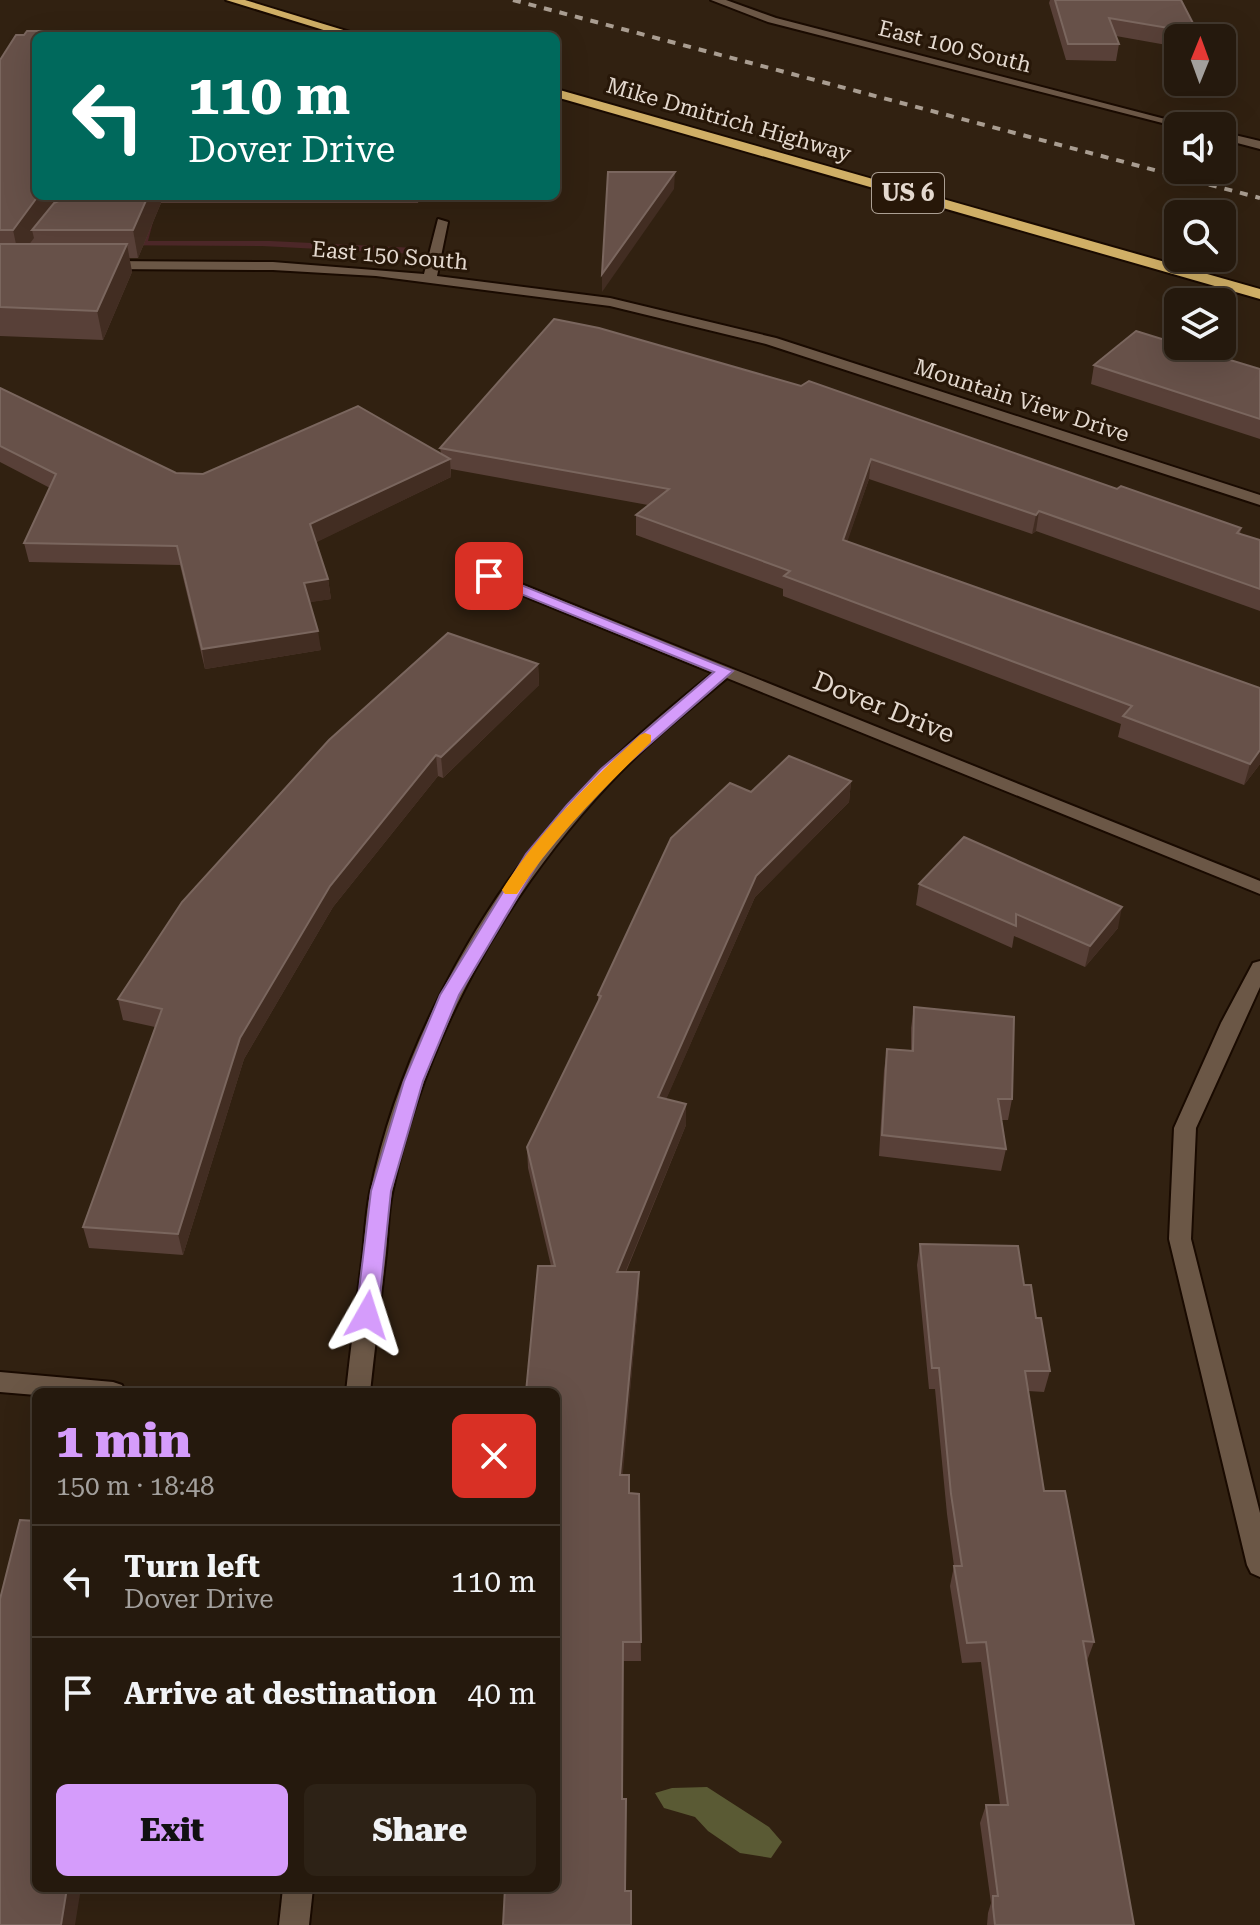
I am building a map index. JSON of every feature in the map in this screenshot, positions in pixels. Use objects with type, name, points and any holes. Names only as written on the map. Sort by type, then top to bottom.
[{"type":"highway","points":[[232,0],[343,32]]},
{"type":"highway","name":"Mike Dmitrich Highway","points":[[560,94],[1260,294]]},
{"type":"street","name":"East 100 South","points":[[716,0],[772,20],[1164,120]]},
{"type":"street","points":[[1236,139],[1260,145]]},
{"type":"street","points":[[430,278],[442,222]]},
{"type":"street","name":"East 150 South","points":[[87,265],[273,266],[430,278],[610,302],[771,341]]},
{"type":"street","name":"Mountain View Drive","points":[[771,341],[1260,500]]},
{"type":"street","name":"Dover Drive","points":[[489,576],[1260,888]]},
{"type":"street","points":[[358,1388],[381,1191],[413,1081],[449,995],[532,858],[573,808],[617,763],[725,671]]},
{"type":"street","points":[[1260,968],[1231,1023],[1185,1128],[1180,1239],[1260,1565]]},
{"type":"street","points":[[0,1382],[68,1388]]},
{"type":"street","points":[[294,1925],[298,1892]]},
{"type":"shaded area","points":[[106,222],[153,222],[148,241],[270,241],[416,248],[415,254],[262,246],[75,245]]},
{"type":"shaded area","points":[[707,1787],[769,1827],[782,1842],[771,1858],[740,1853],[708,1831],[695,1817],[664,1808],[655,1793],[672,1788]]},
{"type":"building","points":[[1055,0],[1181,0],[1193,24],[1164,24],[1164,27],[1109,18],[1119,44],[1068,44]]},
{"type":"building","points":[[27,31],[186,32],[32,32],[32,200],[35,200],[13,230],[0,230],[0,60],[16,35],[24,35]]},
{"type":"building","points":[[608,172],[675,172],[602,274]]},
{"type":"building","points":[[61,200],[146,200],[133,230],[32,230],[54,203]]},
{"type":"building","points":[[0,244],[127,244],[97,311],[0,307]]},
{"type":"building","points":[[554,319],[599,328],[801,386],[809,381],[1117,489],[1121,486],[1241,528],[1237,533],[1260,540],[1260,589],[1039,511],[1036,515],[871,459],[843,540],[1260,688],[1260,750],[1250,764],[1123,716],[1132,706],[784,576],[790,571],[636,515],[669,489],[440,448]]},
{"type":"building","points":[[1136,331],[1164,340],[1164,360],[1230,360],[1260,369],[1260,419],[1094,365]]},
{"type":"building","points":[[0,388],[176,473],[203,474],[358,406],[450,459],[310,524],[328,579],[304,583],[318,631],[202,649],[177,546],[24,543],[56,474],[0,446]]},
{"type":"building","points":[[448,633],[538,664],[441,757],[436,755],[330,886],[240,1038],[178,1234],[83,1227],[162,1009],[118,999],[182,902],[329,740]]},
{"type":"building","points":[[789,756],[851,781],[756,876],[658,1097],[686,1104],[617,1272],[639,1272],[620,1475],[629,1475],[629,1493],[639,1494],[641,1642],[623,1642],[622,1799],[626,1799],[625,1891],[631,1891],[631,1925],[503,1925],[505,1892],[560,1892],[560,1388],[526,1388],[538,1266],[555,1266],[527,1147],[601,996],[598,995],[671,838],[730,783],[751,792]]},
{"type":"building","points":[[964,837],[1122,907],[1090,946],[1016,914],[1016,926],[919,884]]},
{"type":"building","points":[[914,1007],[1014,1017],[1012,1099],[998,1099],[1006,1149],[882,1135],[887,1049],[913,1051]]},
{"type":"building","points":[[920,1244],[1018,1246],[1024,1285],[1031,1285],[1036,1318],[1041,1318],[1050,1371],[1025,1371],[1044,1491],[1065,1491],[1094,1642],[1083,1641],[1134,1925],[995,1925],[993,1896],[998,1896],[986,1805],[1008,1805],[986,1642],[967,1643],[954,1566],[962,1566],[951,1494],[939,1368],[932,1368]]},
{"type":"building","points":[[20,1520],[32,1521],[32,1892],[66,1892],[61,1925],[0,1925],[0,1599]]},
{"type":"railway","points":[[513,0],[1260,198]]},
{"type":"slow traffic","points":[[511,890],[532,858],[573,808],[645,738]]},
{"type":"route","points":[[367,1315],[381,1191],[413,1081],[449,995],[532,858],[573,808],[606,773],[692,696],[725,671],[489,576]]}]
